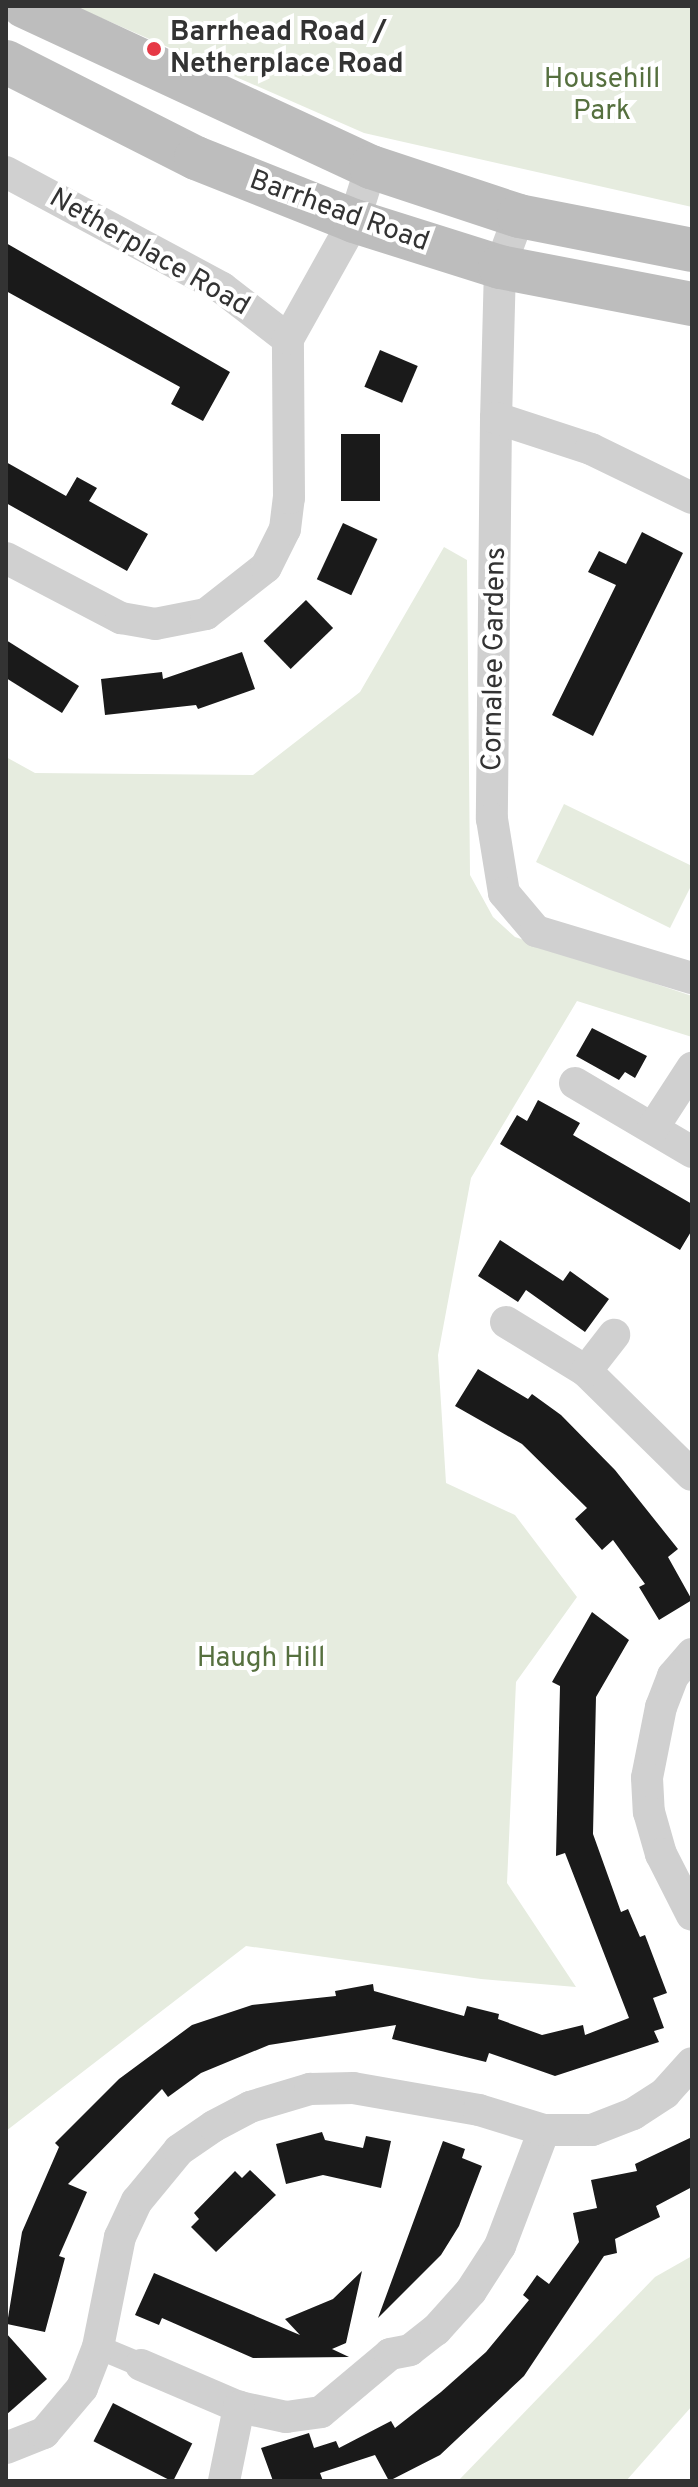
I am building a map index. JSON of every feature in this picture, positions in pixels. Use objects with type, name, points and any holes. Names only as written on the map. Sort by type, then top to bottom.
[{"type":"main road","name":"Barrhead Road","points":[[24,6],[371,167],[519,216],[692,250]]},
{"type":"main road","name":"Barrhead Road","points":[[6,62],[196,158],[354,221],[500,267],[692,304]]},
{"type":"street","points":[[6,558],[121,618],[155,624],[206,614],[238,594],[266,567],[285,529],[288,339],[354,221],[371,167]]},
{"type":"street","name":"Netherplace Road","points":[[6,172],[222,288],[288,339]]},
{"type":"street","name":"Cornalee Gardens","points":[[519,216],[500,267],[496,418],[492,819],[504,893],[536,931],[692,978]]},
{"type":"street","points":[[496,418],[591,449],[692,498]]},
{"type":"street","points":[[653,1128],[692,1068]]},
{"type":"street","points":[[575,1083],[692,1152]]},
{"type":"street","points":[[506,1322],[586,1371],[691,1471]]},
{"type":"street","points":[[586,1371],[614,1335]]},
{"type":"street","points":[[692,1654],[673,1676],[661,1707],[647,1778],[649,1812],[661,1854],[692,1913]]},
{"type":"street","points":[[6,2448],[44,2433],[82,2388],[98,2347],[120,2237],[137,2201],[179,2150],[250,2107],[310,2089],[353,2088],[479,2110],[544,2130],[592,2130],[633,2114],[665,2093],[692,2063]]},
{"type":"street","points":[[98,2347],[239,2407],[286,2417],[321,2412],[390,2354],[410,2350],[436,2330],[471,2291],[500,2246],[544,2130]]},
{"type":"street","points":[[224,2481],[239,2407]]},
{"type":"green space","name":"Househill Park","points":[[74,6],[692,6],[692,207],[364,133]]},
{"type":"green space","name":"Haugh Hill","points":[[444,547],[467,560],[470,875],[493,917],[515,937],[692,996],[692,1037],[577,1001],[471,1178],[438,1355],[446,1483],[515,1515],[577,1597],[516,1682],[507,1883],[576,1987],[481,1979],[246,1946],[6,2131],[6,757],[35,773],[253,775],[360,692]]},
{"type":"green space","points":[[564,804],[692,866],[692,884],[670,928],[536,862]]},
{"type":"green space","points":[[692,2256],[692,2406],[626,2481],[458,2481],[655,2277]]},
{"type":"building","points":[[6,243],[230,372],[203,421],[171,404],[180,387],[6,291]]},
{"type":"building","points":[[380,350],[418,366],[402,403],[364,387]]},
{"type":"building","points":[[341,434],[380,434],[380,501],[341,501]]},
{"type":"building","points":[[6,462],[66,496],[77,477],[97,488],[89,501],[148,534],[127,571],[6,503]]},
{"type":"building","points":[[343,523],[377,539],[351,595],[317,579]]},
{"type":"building","points":[[642,532],[683,553],[593,736],[552,715],[616,585],[588,572],[599,551],[626,564]]},
{"type":"building","points":[[306,600],[333,628],[291,669],[264,641]]},
{"type":"building","points":[[6,640],[79,686],[62,713],[6,678]]},
{"type":"building","points":[[242,652],[255,689],[198,709],[196,705],[105,715],[101,679],[162,672],[163,679]]},
{"type":"building","points":[[592,1028],[647,1056],[635,1078],[625,1072],[619,1080],[576,1056]]},
{"type":"building","points":[[538,1100],[580,1123],[573,1135],[692,1204],[692,1230],[680,1250],[500,1144],[517,1115],[527,1121]]},
{"type":"building","points":[[500,1240],[563,1281],[570,1271],[609,1299],[585,1332],[526,1290],[518,1302],[478,1276]]},
{"type":"building","points":[[478,1369],[528,1399],[532,1394],[561,1415],[615,1470],[678,1549],[668,1557],[692,1600],[659,1620],[639,1587],[645,1584],[613,1540],[602,1550],[575,1519],[587,1508],[522,1444],[455,1406]]},
{"type":"building","points":[[592,1612],[629,1640],[596,1697],[593,1834],[621,1912],[628,1909],[640,1937],[645,1935],[667,1993],[653,1998],[664,2028],[654,2031],[659,2042],[555,2076],[489,2053],[486,2062],[392,2039],[396,2025],[269,2045],[201,2073],[168,2097],[162,2089],[68,2184],[87,2192],[59,2256],[65,2258],[45,2332],[7,2324],[22,2232],[59,2147],[55,2143],[119,2079],[192,2025],[252,2005],[336,1996],[335,1991],[373,1984],[374,1991],[464,2016],[467,2006],[499,2014],[498,2019],[542,2035],[583,2025],[585,2035],[629,2018],[565,1853],[556,1856],[560,1686],[552,1682]]},
{"type":"building","points":[[322,2132],[325,2140],[363,2148],[366,2136],[391,2141],[381,2188],[323,2175],[286,2184],[276,2144]]},
{"type":"building","points":[[692,2137],[692,2187],[656,2206],[660,2217],[615,2239],[617,2253],[604,2256],[524,2376],[440,2455],[389,2481],[375,2455],[320,2473],[323,2481],[273,2481],[261,2448],[309,2433],[314,2448],[336,2441],[339,2448],[391,2421],[395,2428],[441,2392],[486,2352],[529,2300],[523,2295],[537,2275],[549,2284],[579,2242],[573,2213],[597,2208],[591,2180],[637,2171],[635,2164]]},
{"type":"building","points":[[443,2141],[465,2149],[462,2158],[482,2166],[459,2226],[441,2255],[378,2318]]},
{"type":"building","points":[[250,2170],[276,2195],[216,2252],[191,2227],[199,2219],[194,2213],[235,2171],[242,2178]]},
{"type":"building","points":[[362,2271],[346,2343],[332,2349],[349,2357],[253,2358],[162,2318],[159,2325],[135,2315],[154,2273],[300,2335],[285,2319],[333,2299]]},
{"type":"building","points":[[6,2333],[47,2379],[6,2415]]},
{"type":"building","points":[[113,2403],[192,2443],[171,2481],[93,2441]]},
{"type":"place","name":"Barrhead Road / Netherplace Road","points":[[154,49]]}]
